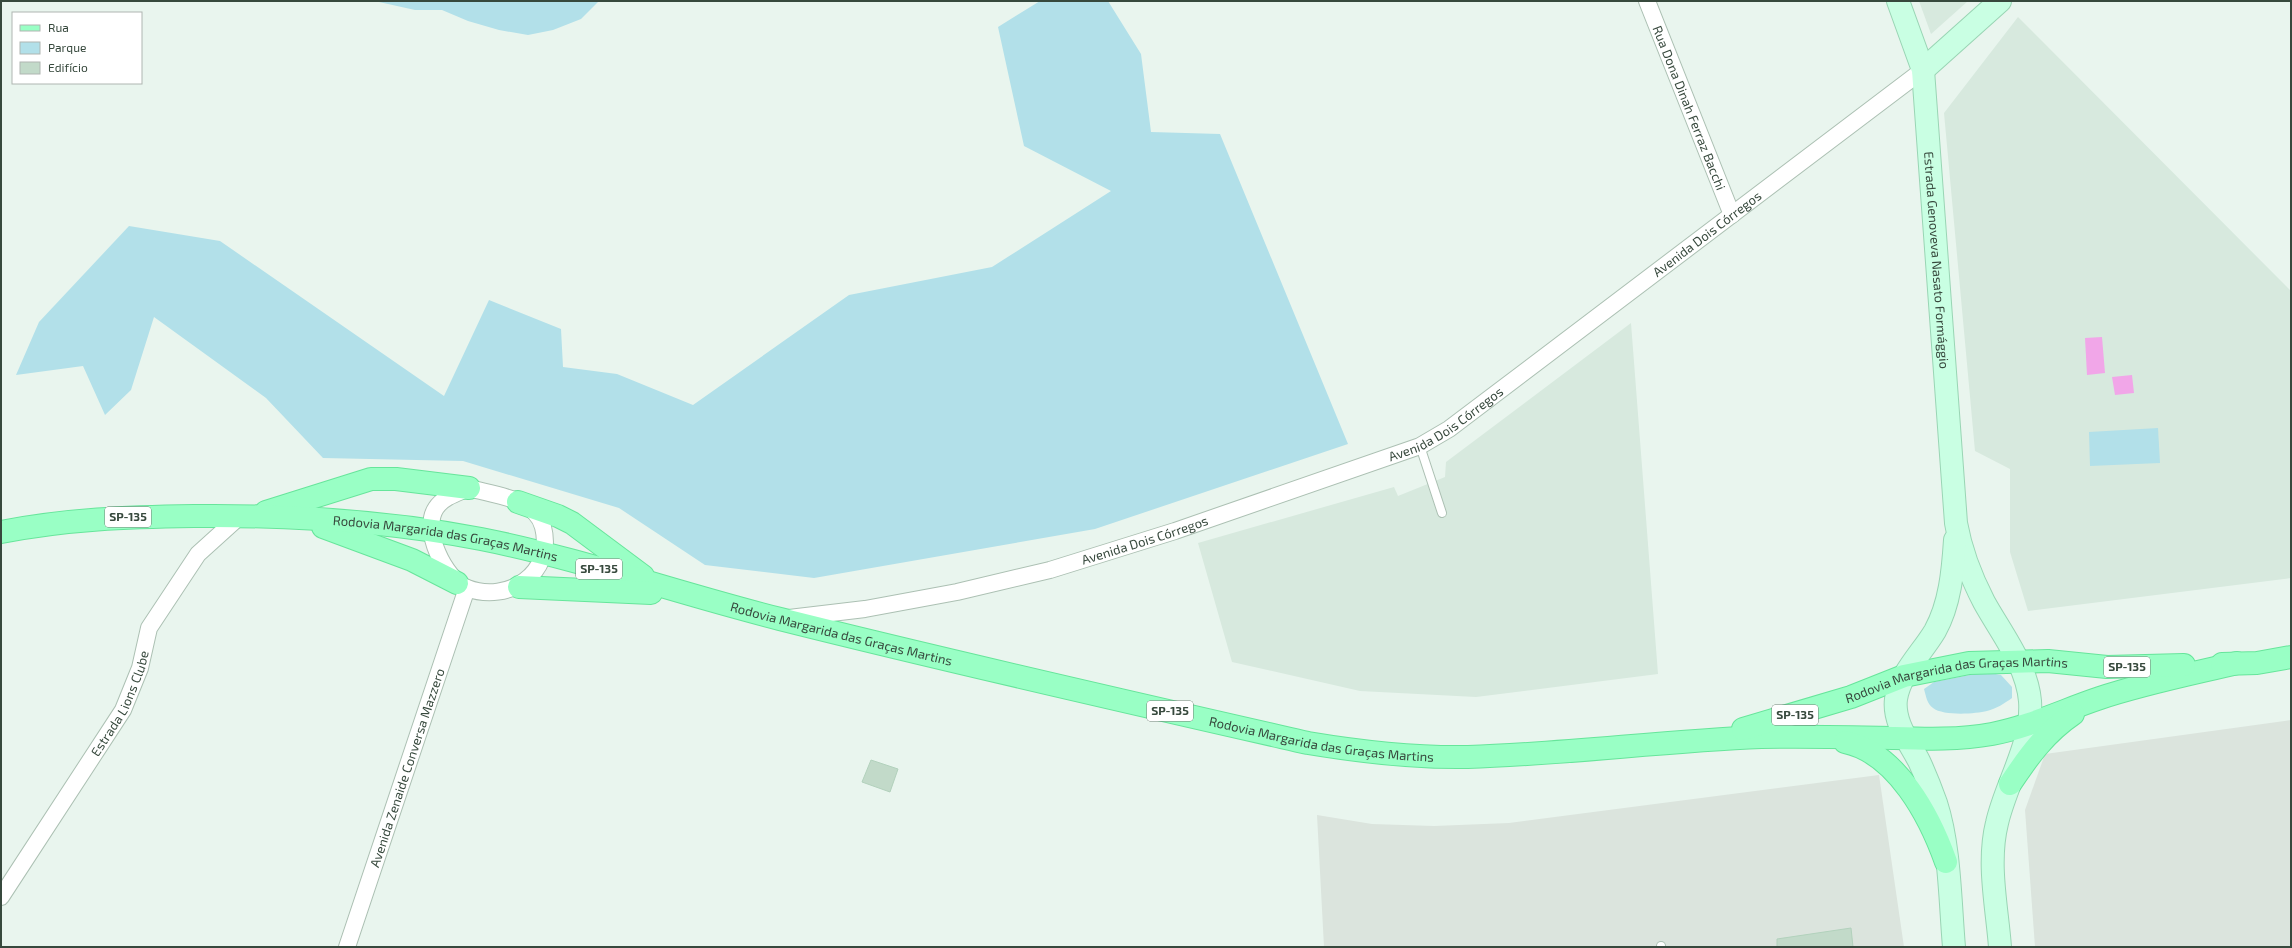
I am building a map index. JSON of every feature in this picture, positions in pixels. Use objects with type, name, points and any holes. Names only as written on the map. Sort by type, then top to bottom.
[{"type":"main road","points":[[248,515],[371,479],[396,479],[469,488]]},
{"type":"main road","points":[[518,502],[558,516],[572,524],[661,587],[651,593],[518,587]]},
{"type":"main road","name":"Rodovia Margarida das Graças Martins","points":[[1,532],[42,524],[112,517],[248,515],[367,522],[481,539],[543,553],[780,619],[1280,737],[1364,752],[1468,756],[1683,741],[1809,736],[1943,740],[1970,738],[1995,734],[2028,724],[2099,698],[2152,682],[2237,663]]},
{"type":"main road","points":[[299,518],[412,560],[462,586]]},
{"type":"main road","name":"Rodovia Margarida das Graças Martins","points":[[1683,741],[1718,735],[1777,720],[1877,688],[1904,676],[1969,663],[2048,661],[2107,667],[2257,663],[2291,657]]},
{"type":"main road","points":[[2010,784],[2035,747],[2050,732],[2069,717],[2099,698]]},
{"type":"main road","points":[[1809,736],[1860,746],[1884,762],[1912,794],[1922,810],[1939,843],[1946,862]]},
{"type":"street","name":"Rua Dona Dinah Ferraz Bacchi","points":[[1647,1],[1732,215]]},
{"type":"street","name":"Estrada Genoveva Nasato Formággio","points":[[1898,1],[1923,70],[1956,523],[1960,542],[1973,580],[2018,661],[2029,696],[2028,724],[2010,784],[2001,807],[1993,841],[2000,947]]},
{"type":"street","name":"Avenida Dois Córregos","points":[[780,619],[865,609],[957,592],[1050,570],[1175,531],[1420,446],[1449,430],[1923,70],[2000,1]]},
{"type":"street","points":[[469,488],[518,502],[534,511],[541,521],[545,536],[540,564],[530,577],[518,587],[488,592],[462,586],[436,551],[430,531],[433,513],[440,503],[469,488]]},
{"type":"street","name":"Estrada Lions Clube","points":[[1,896],[123,710],[140,668],[149,628],[198,554],[248,515]]},
{"type":"street","name":"Estrada Genoveva Nasato Formággio","points":[[1954,947],[1942,825],[1936,802],[1896,711],[1896,700],[1904,676],[1926,645],[1941,616],[1951,582],[1956,523]]},
{"type":"street","name":"Avenida Zenaide Conversa Mazzero","points":[[347,947],[462,586]]},
{"type":"lane","points":[[1420,446],[1442,513]]},
{"type":"shaded area","points":[[1919,1],[1968,1],[1931,34]]},
{"type":"shaded area","points":[[2018,17],[2291,291],[2291,578],[2028,611],[2010,552],[2010,469],[1975,451],[1944,113]]},
{"type":"shaded area","points":[[1631,323],[1658,674],[1476,697],[1360,691],[1232,662],[1198,543],[1394,487],[1398,496],[1445,477],[1446,462]]},
{"type":"shaded area","points":[[2102,337],[2105,373],[2087,375],[2085,338]]},
{"type":"shaded area","points":[[2132,375],[2134,393],[2115,395],[2112,377]]},
{"type":"shaded area","points":[[2291,720],[2291,947],[2035,947],[2025,810],[2045,754]]},
{"type":"shaded area","points":[[1879,775],[1904,947],[1324,947],[1317,815],[1372,824],[1434,826],[1509,823]]},
{"type":"green space","points":[[342,1],[599,1],[581,19],[553,30],[528,35],[499,30],[468,21],[442,10],[415,10],[379,2]]},
{"type":"green space","points":[[1040,1],[1108,1],[1141,54],[1151,132],[1220,134],[1348,444],[1095,529],[814,578],[705,565],[619,508],[463,461],[323,458],[266,398],[154,317],[131,390],[105,415],[83,366],[16,375],[39,322],[129,226],[220,241],[444,396],[489,300],[561,329],[563,367],[617,374],[693,405],[849,295],[992,267],[1111,191],[1024,146],[998,27]]},
{"type":"green space","points":[[2158,428],[2160,463],[2090,466],[2089,432]]},
{"type":"green space","points":[[1985,672],[2001,675],[2012,687],[2012,698],[2000,706],[1990,710],[1967,713],[1938,711],[1928,702],[1924,689],[1934,682]]},
{"type":"building","points":[[871,760],[898,769],[890,792],[862,782]]},
{"type":"building","points":[[1851,928],[1853,947],[1777,947],[1777,939]]}]
